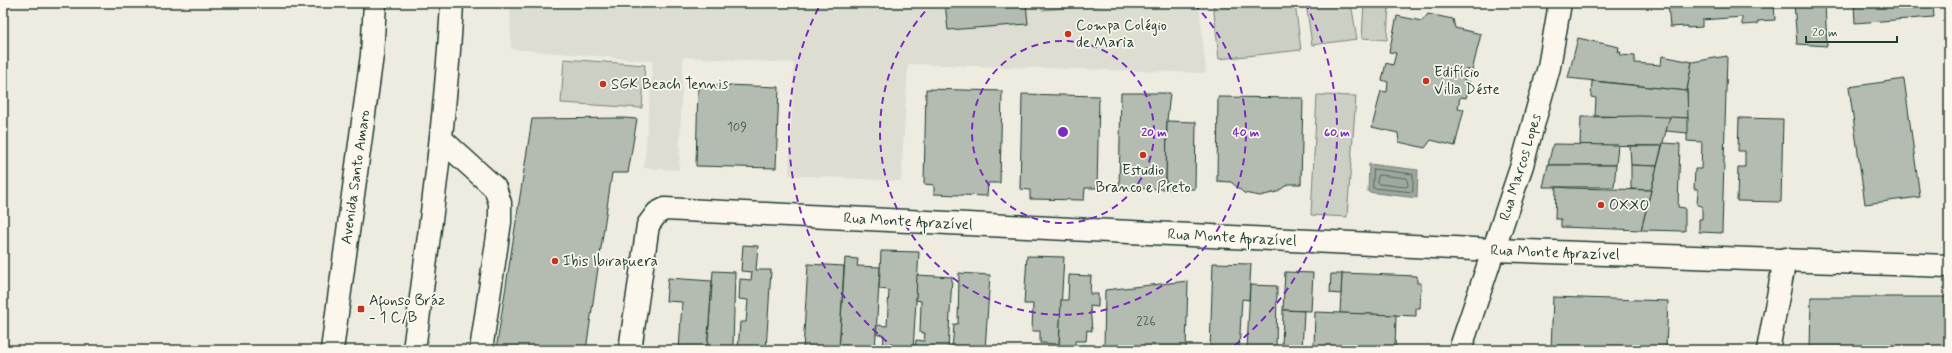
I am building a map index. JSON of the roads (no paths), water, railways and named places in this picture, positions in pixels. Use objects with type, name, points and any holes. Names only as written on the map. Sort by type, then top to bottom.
[{"type":"street","name":"Avenida Santo Amaro","points":[[332,350],[372,55],[375,3]]},
{"type":"street","points":[[414,350],[441,138],[449,59],[452,3]]},
{"type":"street","name":"Rua Marcos Lopes","points":[[1460,350],[1522,165],[1549,68],[1560,3]]},
{"type":"street","points":[[441,138],[495,188],[500,203],[500,222],[481,350]]},
{"type":"street","name":"Rua Monte Aprazível","points":[[630,350],[648,225],[657,213],[665,209],[1494,250],[1785,259],[1949,266]]},
{"type":"street","points":[[1768,350],[1785,259]]},
{"type":"water","points":[[1369,164],[1418,170],[1417,198],[1368,192]]},
{"type":"place","name":"Compa Colégio de Maria","points":[[1068,34]]},
{"type":"place","name":"Edifício Villa Déste","points":[[1426,81]]},
{"type":"place","name":"SGK Beach Tennis","points":[[603,84]]},
{"type":"place","name":"Estudio Branco e Preto","points":[[1143,155]]},
{"type":"place","name":"OXXO","points":[[1601,205]]},
{"type":"place","name":"Ibis Ibirapuera","points":[[555,261]]},
{"type":"place","name":"Afonso Bráz - 1 C/B","points":[[361,309]]}]
